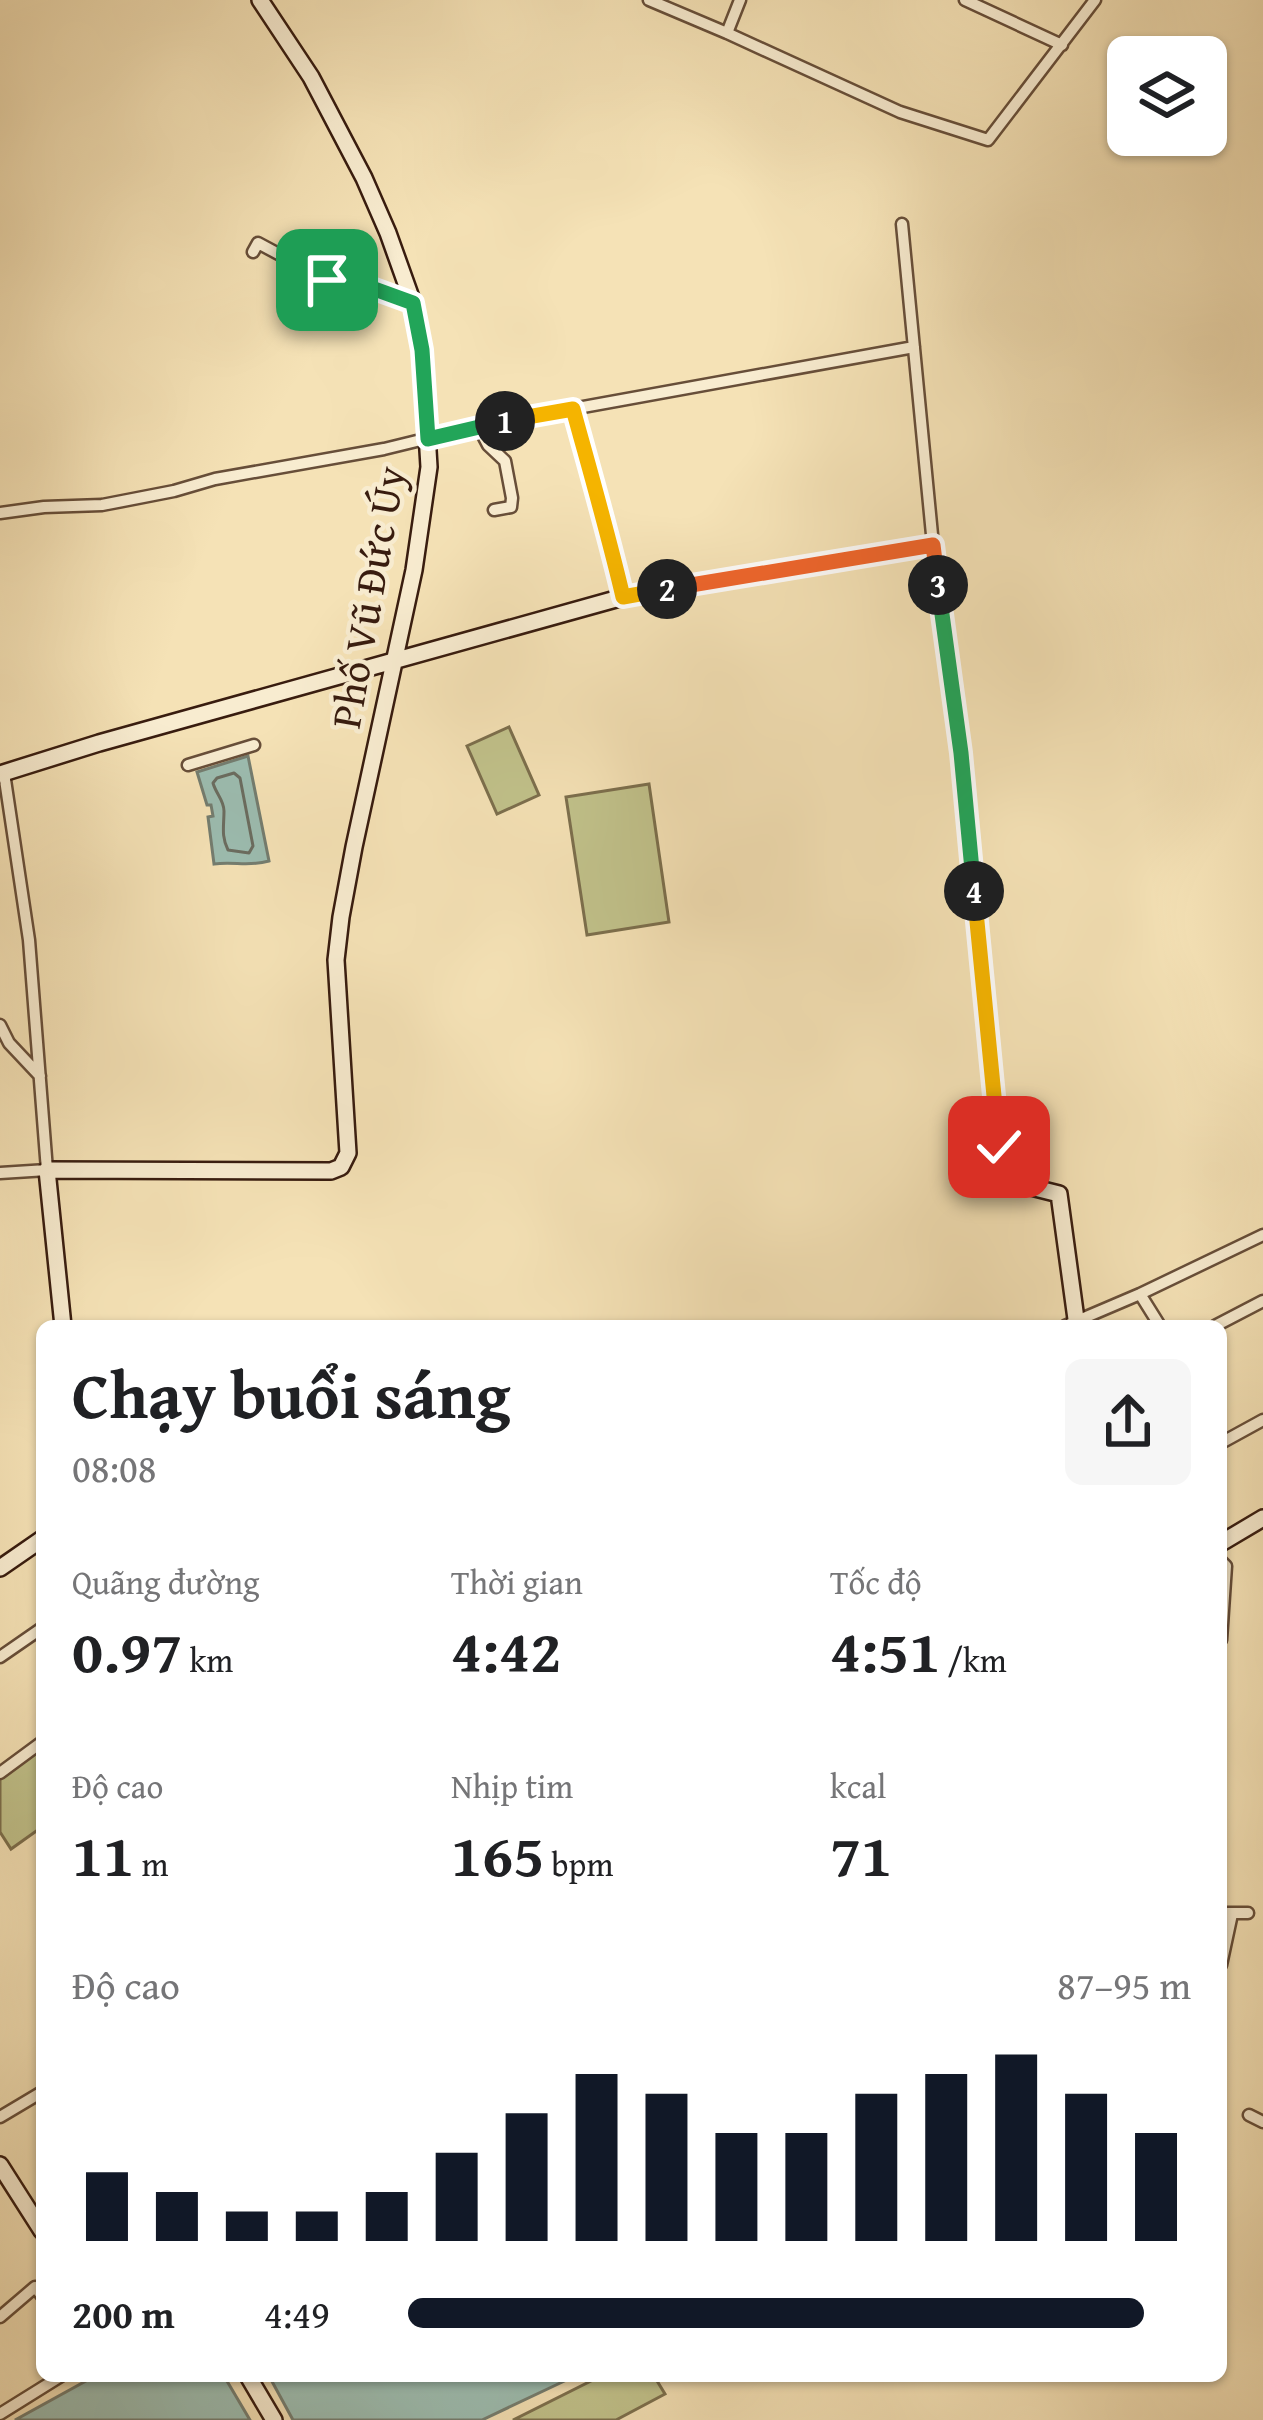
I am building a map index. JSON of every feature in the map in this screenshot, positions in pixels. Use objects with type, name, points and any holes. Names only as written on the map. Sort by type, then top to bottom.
[{"type":"street","name":"Phố Vũ Đức Úy","points":[[47,1170],[320,1171],[341,1167],[348,1153],[337,991],[341,917],[417,547],[429,466],[422,350],[413,303],[388,233],[335,119],[260,0]]},
{"type":"street","points":[[649,0],[900,112],[988,140],[1095,0]]},
{"type":"street","points":[[727,33],[740,0]]},
{"type":"street","points":[[965,0],[1062,45]]},
{"type":"street","points":[[902,224],[933,545],[961,753],[1000,1170],[1010,1181],[1059,1195],[1074,1320]]},
{"type":"street","points":[[253,252],[258,243],[327,280],[336,275],[413,303]]},
{"type":"street","points":[[0,513],[102,505],[478,426],[914,347]]},
{"type":"street","points":[[573,409],[623,597]]},
{"type":"street","points":[[478,426],[488,445],[505,461],[511,507],[494,510]]},
{"type":"street","points":[[62,1320],[29,940],[2,774],[623,597],[933,545]]},
{"type":"street","points":[[188,765],[254,745]]},
{"type":"street","points":[[0,1025],[9,1043],[40,1076]]},
{"type":"street","points":[[0,1173],[47,1170]]},
{"type":"street","points":[[1083,1320],[1263,1235]]},
{"type":"street","points":[[1141,1294],[1156,1320]]},
{"type":"street","points":[[1227,1320],[1263,1301]]},
{"type":"street","points":[[1227,1439],[1263,1420]]},
{"type":"street","points":[[1227,1539],[1263,1518]]},
{"type":"street","points":[[0,1568],[36,1543]]},
{"type":"street","points":[[0,1657],[36,1632]]},
{"type":"street","points":[[0,1773],[36,1746]]},
{"type":"street","points":[[1227,1913],[1248,1913]]},
{"type":"street","points":[[0,2116],[36,2095]]},
{"type":"street","points":[[1249,2115],[1263,2122]]},
{"type":"street","points":[[0,2165],[36,2221]]},
{"type":"street","points":[[0,2317],[36,2288]]},
{"type":"street","points":[[0,2414],[51,2382]]},
{"type":"street","points":[[252,2382],[274,2420]]},
{"type":"green space","points":[[509,727],[539,795],[497,814],[467,746]]},
{"type":"green space","points":[[649,784],[669,922],[587,935],[566,797]]},
{"type":"green space","points":[[36,1748],[36,1831],[11,1849],[0,1832],[0,1775]]},
{"type":"green space","points":[[589,2382],[658,2382],[665,2394],[616,2420],[513,2420]]},
{"type":"water","points":[[248,756],[269,861],[214,864],[208,817],[213,816],[211,805],[207,805],[197,772]]},
{"type":"water","points":[[84,2382],[228,2382],[250,2420],[15,2420]]},
{"type":"water","points":[[272,2382],[562,2382],[482,2420],[293,2420]]},
{"type":"route","points":[[327,280],[336,275],[413,303],[422,350],[428,439],[573,409],[623,597],[933,545],[961,753],[999,1147]]}]
